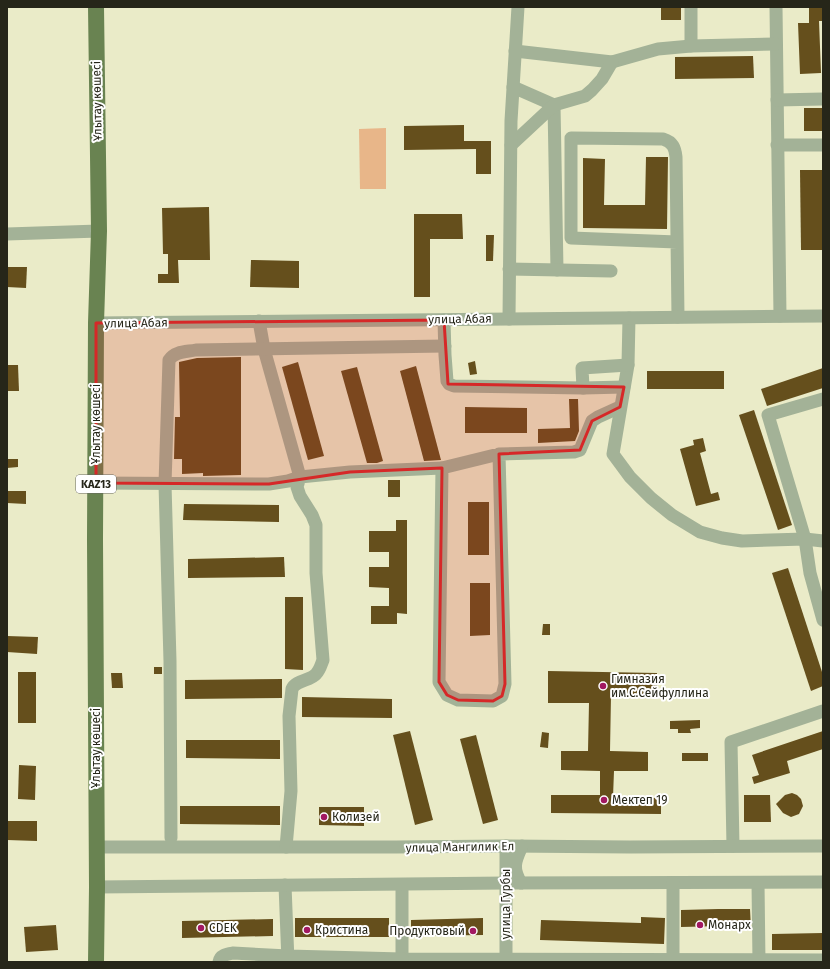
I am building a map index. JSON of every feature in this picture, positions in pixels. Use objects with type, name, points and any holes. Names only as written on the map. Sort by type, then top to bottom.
[{"type":"main road","name":"Ұлытау көшесі","points":[[96,7],[99,231],[96,323],[95,548],[96,962]]},
{"type":"street","points":[[509,319],[511,145],[518,7]]},
{"type":"street","points":[[691,7],[691,46]]},
{"type":"street","points":[[776,7],[776,100],[780,316]]},
{"type":"street","points":[[515,51],[612,62],[658,49],[691,46],[776,44]]},
{"type":"street","points":[[511,145],[554,105],[585,96],[602,79],[612,62]]},
{"type":"street","points":[[513,87],[554,105]]},
{"type":"street","points":[[776,100],[823,99]]},
{"type":"street","points":[[554,105],[557,270]]},
{"type":"street","points":[[677,242],[571,238],[571,138],[663,139],[671,142],[675,150],[676,157],[678,317]]},
{"type":"street","points":[[777,146],[823,145]]},
{"type":"street","points":[[7,234],[99,231]]},
{"type":"street","points":[[509,269],[611,271]]},
{"type":"street","name":"улица Абая","points":[[96,323],[823,316]]},
{"type":"street","points":[[629,318],[628,365],[613,454],[630,478],[672,515],[700,532],[722,538],[742,541],[805,539],[823,541]]},
{"type":"street","points":[[444,320],[447,381],[449,384],[454,386],[583,388],[624,387]]},
{"type":"street","points":[[259,321],[264,349],[300,477],[297,487],[300,496],[312,515],[316,525],[316,573],[323,660],[321,667],[315,675],[294,686],[292,689],[289,716],[291,791],[286,847]]},
{"type":"street","points":[[171,838],[170,661],[165,484],[169,360],[176,353],[196,350],[445,346]]},
{"type":"street","points":[[583,388],[582,368],[628,365]]},
{"type":"street","points":[[823,399],[768,415],[805,539],[810,574],[823,620]]},
{"type":"street","points":[[96,483],[269,484],[288,481],[300,477],[350,472],[442,468],[499,454],[574,452],[580,450],[592,421],[620,407]]},
{"type":"street","points":[[442,468],[439,682],[447,695],[458,700],[493,701],[502,696],[505,684],[499,454]]},
{"type":"street","points":[[734,846],[731,742],[823,711]]},
{"type":"street","name":"улица Гурбы","points":[[506,846],[506,960]]},
{"type":"street","points":[[521,883],[515,869],[515,862],[522,846]]},
{"type":"street","name":"улица Мангилик Ел","points":[[96,847],[522,846],[630,848],[823,846]]},
{"type":"street","points":[[97,887],[823,882]]},
{"type":"street","points":[[673,883],[673,960]]},
{"type":"street","points":[[758,883],[759,961]]},
{"type":"street","points":[[284,885],[288,959]]},
{"type":"street","points":[[402,885],[402,959]]},
{"type":"street","points":[[219,962],[225,954],[233,953],[258,958],[288,959],[823,960]]},
{"type":"highlighted area","points":[[444,320],[448,384],[624,387],[620,407],[592,421],[580,450],[499,454],[505,684],[502,696],[493,701],[458,700],[447,695],[439,682],[442,468],[350,472],[269,484],[96,483],[96,323]]},
{"type":"shaded area","points":[[386,128],[386,189],[360,189],[359,129]]},
{"type":"building","points":[[661,7],[681,7],[681,20],[661,20]]},
{"type":"building","points":[[809,7],[823,7],[823,21],[819,21],[821,73],[800,74],[798,23],[809,23]]},
{"type":"building","points":[[753,56],[754,78],[675,79],[675,57]]},
{"type":"building","points":[[804,108],[823,108],[823,131],[804,131]]},
{"type":"building","points":[[464,125],[464,141],[491,141],[491,174],[476,174],[476,149],[404,150],[404,126]]},
{"type":"building","points":[[646,157],[668,157],[667,229],[583,228],[583,158],[605,159],[604,205],[645,205]]},
{"type":"building","points":[[800,170],[822,170],[822,250],[801,250]]},
{"type":"building","points":[[209,207],[210,260],[178,260],[179,283],[158,283],[158,274],[168,274],[168,254],[163,254],[162,208]]},
{"type":"building","points":[[414,214],[462,214],[463,239],[430,239],[430,297],[414,297]]},
{"type":"building","points":[[486,235],[494,235],[493,261],[486,261]]},
{"type":"building","points":[[251,260],[299,261],[299,288],[250,287]]},
{"type":"building","points":[[7,267],[27,267],[26,288],[7,287]]},
{"type":"building","points":[[241,357],[241,475],[203,476],[203,473],[182,474],[182,459],[174,459],[175,417],[180,417],[179,362],[197,358]]},
{"type":"building","points":[[475,361],[477,374],[470,375],[468,363]]},
{"type":"building","points":[[298,362],[324,456],[308,460],[282,367]]},
{"type":"building","points":[[7,365],[18,365],[19,391],[7,391]]},
{"type":"building","points":[[416,366],[441,460],[424,461],[400,371]]},
{"type":"building","points":[[357,367],[383,461],[377,463],[367,463],[341,371]]},
{"type":"building","points":[[823,368],[823,388],[767,406],[761,389]]},
{"type":"building","points":[[647,371],[724,371],[724,389],[647,389]]},
{"type":"building","points":[[569,399],[578,399],[579,431],[575,441],[538,443],[538,429],[570,428]]},
{"type":"building","points":[[465,407],[527,408],[527,433],[465,433]]},
{"type":"building","points":[[754,410],[792,525],[778,530],[739,415]]},
{"type":"building","points":[[703,438],[706,451],[700,453],[711,494],[718,492],[720,500],[696,506],[680,449],[694,445],[693,440]]},
{"type":"building","points":[[7,459],[18,459],[18,467],[7,468]]},
{"type":"building","points":[[388,480],[400,480],[400,497],[388,497]]},
{"type":"building","points":[[7,491],[26,491],[26,504],[7,503]]},
{"type":"building","points":[[468,502],[489,502],[489,555],[468,555]]},
{"type":"building","points":[[184,504],[279,505],[279,522],[183,520]]},
{"type":"building","points":[[396,520],[407,520],[407,614],[397,613],[397,624],[371,624],[371,606],[389,606],[389,588],[369,587],[369,567],[389,567],[389,552],[369,552],[369,531],[396,531]]},
{"type":"building","points":[[284,557],[285,577],[188,578],[188,559]]},
{"type":"building","points":[[788,568],[823,675],[823,686],[811,691],[772,573]]},
{"type":"building","points":[[470,583],[490,583],[490,635],[470,636]]},
{"type":"building","points":[[285,597],[303,597],[303,670],[285,669]]},
{"type":"building","points":[[543,624],[550,624],[550,635],[542,635]]},
{"type":"building","points":[[7,636],[38,637],[37,654],[7,652]]},
{"type":"building","points":[[154,667],[162,667],[162,674],[154,674]]},
{"type":"building","points":[[548,671],[657,673],[657,695],[611,695],[610,751],[648,752],[648,771],[614,771],[613,797],[661,798],[661,814],[551,813],[551,795],[600,795],[600,771],[561,770],[561,751],[588,751],[589,703],[548,703]]},
{"type":"building","points":[[18,672],[36,672],[36,723],[18,723]]},
{"type":"building","points":[[111,673],[122,673],[123,688],[112,688]]},
{"type":"building","points":[[282,679],[282,698],[185,699],[185,680]]},
{"type":"building","points":[[302,697],[392,699],[392,718],[302,717]]},
{"type":"building","points":[[700,720],[700,728],[690,729],[691,733],[678,733],[678,729],[670,729],[670,721]]},
{"type":"building","points":[[410,731],[433,820],[415,825],[393,735]]},
{"type":"building","points":[[823,731],[823,749],[787,761],[790,773],[754,784],[752,777],[759,775],[752,755]]},
{"type":"building","points":[[542,732],[549,733],[548,748],[540,747]]},
{"type":"building","points":[[476,735],[498,820],[483,824],[460,739]]},
{"type":"building","points":[[186,740],[280,740],[280,759],[186,758]]},
{"type":"building","points":[[682,753],[708,753],[708,761],[682,761]]},
{"type":"building","points":[[19,765],[36,766],[35,800],[18,799]]},
{"type":"building","points":[[792,793],[801,799],[803,806],[799,814],[791,817],[783,813],[776,804],[785,795]]},
{"type":"building","points":[[744,795],[770,795],[771,822],[744,822]]},
{"type":"building","points":[[180,806],[280,806],[280,825],[180,824]]},
{"type":"building","points":[[319,807],[364,807],[364,826],[319,825]]},
{"type":"building","points":[[7,821],[37,821],[37,841],[7,840]]},
{"type":"building","points":[[750,909],[751,929],[723,929],[723,926],[681,927],[681,910]]},
{"type":"building","points":[[641,917],[665,918],[664,944],[540,940],[541,920],[641,923]]},
{"type":"building","points":[[295,918],[389,918],[389,937],[295,937]]},
{"type":"building","points":[[483,918],[483,935],[411,936],[411,920]]},
{"type":"building","points":[[273,919],[273,936],[182,938],[182,921]]},
{"type":"building","points":[[56,925],[58,950],[26,952],[24,927]]},
{"type":"building","points":[[823,933],[823,950],[772,950],[772,934]]},
{"type":"place","name":"Гимназия им.С.Сейфуллина","points":[[603,686]]},
{"type":"place","name":"Мектеп 19","points":[[604,800]]},
{"type":"place","name":"Колизей","points":[[324,817]]},
{"type":"place","name":"Монарх","points":[[700,925]]},
{"type":"place","name":"CDEK","points":[[201,928]]},
{"type":"place","name":"Кристина","points":[[307,930]]},
{"type":"place","name":"Продуктовый","points":[[473,931]]}]
